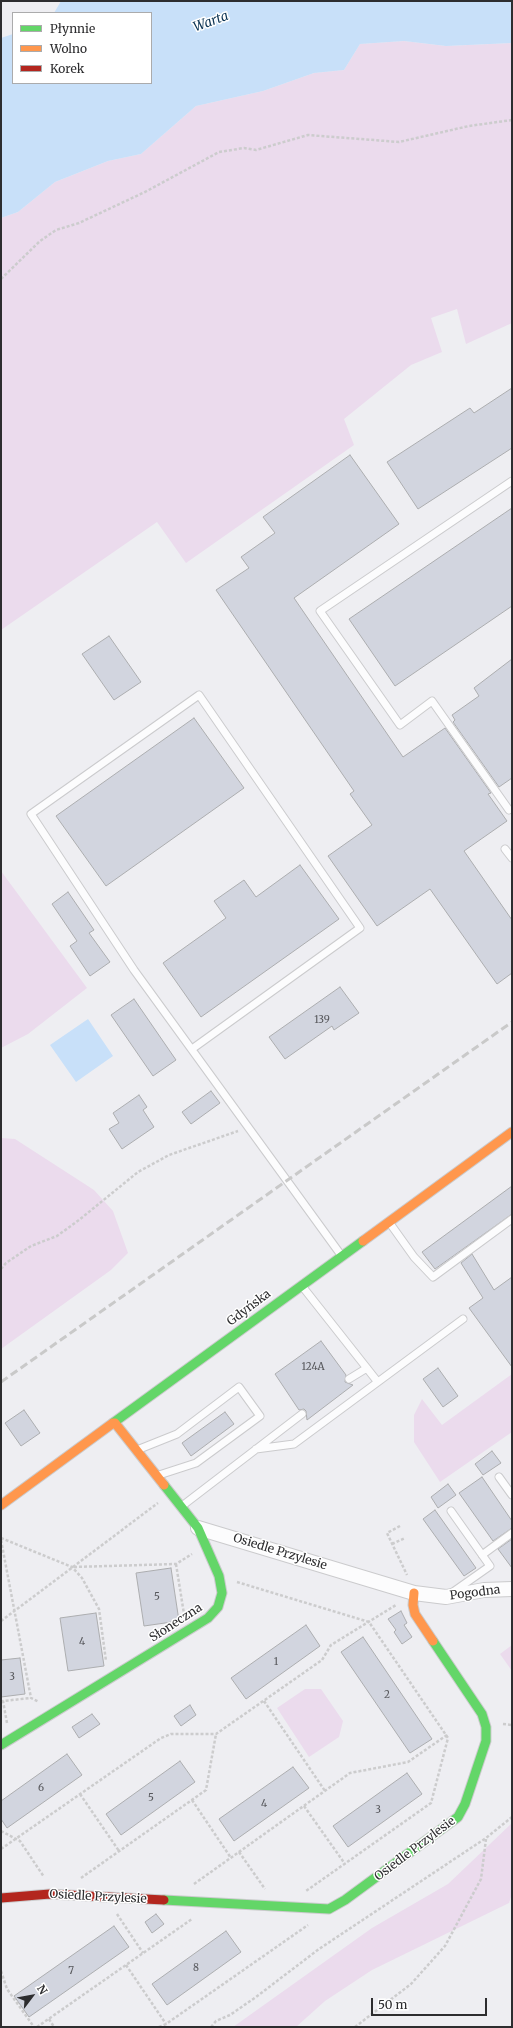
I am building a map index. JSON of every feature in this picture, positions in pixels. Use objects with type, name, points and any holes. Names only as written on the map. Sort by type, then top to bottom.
[{"type":"street","name":"Gdyńska","points":[[1,1505],[512,1132]]},
{"type":"street","name":"Słoneczna","points":[[1,1745],[208,1618],[218,1607],[222,1593],[219,1576],[198,1528],[115,1423]]},
{"type":"street","name":"Osiedle Przylesie","points":[[1,1898],[50,1894],[329,1909],[345,1900],[458,1817],[466,1804],[486,1741],[486,1727],[482,1714],[416,1614],[413,1604],[414,1593],[198,1528]]},
{"type":"street","name":"Pogodna","points":[[414,1593],[446,1597],[484,1590],[512,1590]]},
{"type":"lane","points":[[509,810],[432,701],[400,725],[320,611],[512,481]]},
{"type":"lane","points":[[192,1050],[360,928],[199,696],[32,814],[134,970],[192,1050],[342,1256]]},
{"type":"lane","points":[[505,849],[512,858]]},
{"type":"lane","points":[[389,1222],[414,1257],[433,1277],[512,1219]]},
{"type":"lane","points":[[301,1285],[377,1381]]},
{"type":"lane","points":[[256,1449],[294,1444],[377,1381],[463,1319]]},
{"type":"lane","points":[[349,1379],[367,1368]]},
{"type":"lane","points":[[137,1450],[177,1434],[239,1387],[260,1416],[196,1463],[158,1476]]},
{"type":"lane","points":[[182,1506],[302,1414]]},
{"type":"lane","points":[[499,1477],[512,1495]]},
{"type":"lane","points":[[446,1597],[490,1566],[451,1511]]},
{"type":"lane","points":[[482,1555],[512,1533]]},
{"type":"path","points":[[1,279],[40,242],[56,230],[79,224],[146,192],[219,152],[244,148],[256,150],[308,135],[400,142],[469,126],[512,120]]},
{"type":"path","points":[[1,1269],[6,1263],[32,1246],[57,1236],[138,1172],[169,1155],[248,1127]]},
{"type":"path","points":[[1,1621],[164,1498]]},
{"type":"path","points":[[1,1849],[161,1738],[171,1734],[216,1734],[322,1660],[331,1645],[355,1629],[370,1622],[414,1593],[387,1533],[400,1526]]},
{"type":"path","points":[[392,1544],[405,1538]]},
{"type":"path","points":[[1,1539],[72,1567],[176,1564],[194,1554]]},
{"type":"path","points":[[1,1539],[31,1698]]},
{"type":"path","points":[[176,1564],[184,1615]]},
{"type":"path","points":[[72,1567],[82,1578],[99,1609],[107,1664]]},
{"type":"path","points":[[219,1576],[370,1622],[448,1738],[431,1803],[304,1892]]},
{"type":"path","points":[[8,1727],[3,1701],[31,1698],[45,1705]]},
{"type":"path","points":[[264,1701],[325,1791]]},
{"type":"path","points":[[80,1879],[206,1790],[216,1734]]},
{"type":"path","points":[[191,1886],[350,1774],[408,1762],[447,1735]]},
{"type":"path","points":[[80,1794],[119,1851]]},
{"type":"path","points":[[192,1800],[231,1858]]},
{"type":"path","points":[[304,1806],[345,1864]]},
{"type":"path","points":[[211,2027],[216,2021],[230,2015],[256,1997],[319,1949],[486,1838],[512,1817]]},
{"type":"path","points":[[1,1830],[14,1840],[20,1841],[45,1878]]},
{"type":"path","points":[[355,2027],[411,1984],[445,1946],[480,1879],[486,1838]]},
{"type":"path","points":[[239,1852],[268,1893]]},
{"type":"path","points":[[106,1897],[143,1953]]},
{"type":"path","points":[[1,1971],[7,1989],[36,2027],[195,1917],[197,1902]]},
{"type":"path","points":[[159,2027],[166,2024],[315,1920],[315,1908]]},
{"type":"path","points":[[126,1965],[166,2024]]},
{"type":"path","points":[[49,2019],[54,2027]]},
{"type":"shaded area","points":[[404,41],[446,46],[512,43],[512,323],[466,344],[457,309],[431,318],[442,352],[411,365],[344,419],[354,445],[186,563],[157,522],[1,630],[1,218],[18,212],[55,182],[108,161],[141,154],[196,106],[263,91],[314,73],[344,70],[360,44]]},
{"type":"shaded area","points":[[1,871],[87,988],[28,1034],[1,1048]]},
{"type":"shaded area","points":[[1,1138],[15,1139],[94,1190],[113,1211],[128,1253],[111,1270],[1,1349]]},
{"type":"shaded area","points":[[512,1374],[512,1432],[440,1482],[414,1442],[414,1415],[422,1399],[442,1425]]},
{"type":"shaded area","points":[[512,1645],[512,1671],[500,1654]]},
{"type":"shaded area","points":[[305,1689],[321,1689],[343,1721],[339,1737],[309,1757],[277,1708]]},
{"type":"shaded area","points":[[512,1823],[512,1894],[509,1903],[372,1970],[325,2001],[296,2027],[233,2027],[372,1928],[448,1884]]},
{"type":"water","name":"Warta","points":[[61,1],[512,1],[512,43],[446,46],[404,41],[360,44],[344,70],[314,73],[263,91],[196,106],[141,154],[108,161],[55,182],[18,212],[1,218],[1,38],[12,34],[12,84],[152,84],[152,12],[55,12]]},
{"type":"water","points":[[88,1019],[113,1056],[76,1082],[50,1045]]},
{"type":"building","points":[[512,388],[512,448],[418,509],[387,462],[470,408],[474,413]]},
{"type":"building","points":[[350,455],[399,524],[294,598],[403,757],[445,728],[491,793],[488,794],[507,821],[464,851],[512,920],[512,973],[497,984],[430,889],[377,926],[328,856],[372,825],[350,794],[354,791],[216,590],[249,568],[241,557],[275,533],[263,517]]},
{"type":"building","points":[[512,508],[512,606],[395,686],[349,619]]},
{"type":"building","points":[[109,636],[141,682],[114,700],[82,654]]},
{"type":"building","points":[[512,659],[512,778],[499,787],[453,722],[455,720],[452,715],[479,696],[474,688]]},
{"type":"building","points":[[194,718],[244,788],[106,886],[56,816]]},
{"type":"building","points":[[300,865],[339,919],[201,1017],[163,963],[226,918],[214,901],[244,880],[256,897]]},
{"type":"building","points":[[68,892],[94,930],[89,933],[110,962],[90,976],[70,946],[77,941],[52,904]]},
{"type":"building","points":[[340,987],[359,1013],[334,1030],[332,1026],[285,1059],[269,1037]]},
{"type":"building","points":[[134,999],[176,1060],[153,1076],[111,1015]]},
{"type":"building","points":[[211,1091],[220,1103],[191,1124],[182,1112]]},
{"type":"building","points":[[139,1095],[147,1107],[143,1110],[154,1127],[122,1149],[109,1129],[119,1123],[113,1113]]},
{"type":"building","points":[[512,1186],[512,1214],[435,1269],[422,1252]]},
{"type":"building","points":[[472,1254],[494,1290],[512,1277],[512,1367],[469,1308],[483,1298],[461,1263]]},
{"type":"building","points":[[321,1341],[346,1375],[345,1382],[353,1385],[307,1420],[306,1411],[304,1409],[299,1410],[275,1374]]},
{"type":"building","points":[[438,1368],[458,1396],[443,1407],[423,1379]]},
{"type":"building","points":[[24,1410],[40,1433],[21,1446],[5,1423]]},
{"type":"building","points":[[225,1412],[234,1424],[191,1456],[182,1443]]},
{"type":"building","points":[[492,1451],[501,1463],[483,1475],[475,1464]]},
{"type":"building","points":[[482,1477],[512,1521],[512,1528],[493,1541],[459,1493]]},
{"type":"building","points":[[448,1484],[456,1495],[438,1508],[431,1497]]},
{"type":"building","points":[[435,1510],[476,1568],[464,1576],[423,1519]]},
{"type":"building","points":[[512,1539],[512,1568],[498,1549]]},
{"type":"building","points":[[171,1568],[179,1621],[144,1626],[136,1573]]},
{"type":"building","points":[[401,1611],[407,1623],[404,1625],[412,1637],[402,1644],[394,1632],[396,1630],[388,1619]]},
{"type":"building","points":[[96,1613],[104,1666],[68,1671],[60,1618]]},
{"type":"building","points":[[306,1625],[320,1646],[246,1699],[231,1678]]},
{"type":"building","points":[[363,1637],[432,1739],[410,1753],[341,1652]]},
{"type":"building","points":[[20,1658],[25,1694],[1,1697],[1,1660]]},
{"type":"building","points":[[190,1705],[196,1715],[181,1726],[174,1716]]},
{"type":"building","points":[[92,1714],[100,1724],[79,1738],[72,1727]]},
{"type":"building","points":[[67,1754],[82,1775],[7,1828],[1,1819],[1,1801]]},
{"type":"building","points":[[180,1761],[195,1782],[121,1835],[106,1814]]},
{"type":"building","points":[[293,1767],[309,1788],[234,1841],[219,1819]]},
{"type":"building","points":[[407,1773],[422,1794],[348,1847],[333,1826]]},
{"type":"building","points":[[156,1914],[164,1924],[152,1933],[145,1922]]},
{"type":"building","points":[[114,1926],[129,1947],[29,2017],[14,1996]]},
{"type":"building","points":[[226,1931],[241,1952],[167,2005],[152,1984]]},
{"type":"railway","points":[[1,1382],[512,1022]]},
{"type":"traffic: fast","points":[[113,1423],[363,1241]]},
{"type":"traffic: fast","points":[[1,1745],[208,1618],[218,1607],[222,1593],[219,1576],[198,1528],[164,1485]]},
{"type":"traffic: fast","points":[[164,1900],[329,1909],[345,1900],[458,1817],[465,1804],[486,1741],[486,1727],[482,1714],[433,1641]]},
{"type":"traffic: slow","points":[[363,1241],[512,1132]]},
{"type":"traffic: slow","points":[[1,1505],[113,1423]]},
{"type":"traffic: slow","points":[[115,1423],[164,1485]]},
{"type":"traffic: slow","points":[[414,1593],[413,1605],[415,1614],[433,1641]]},
{"type":"traffic: jam","points":[[1,1898],[50,1894],[164,1900]]}]
